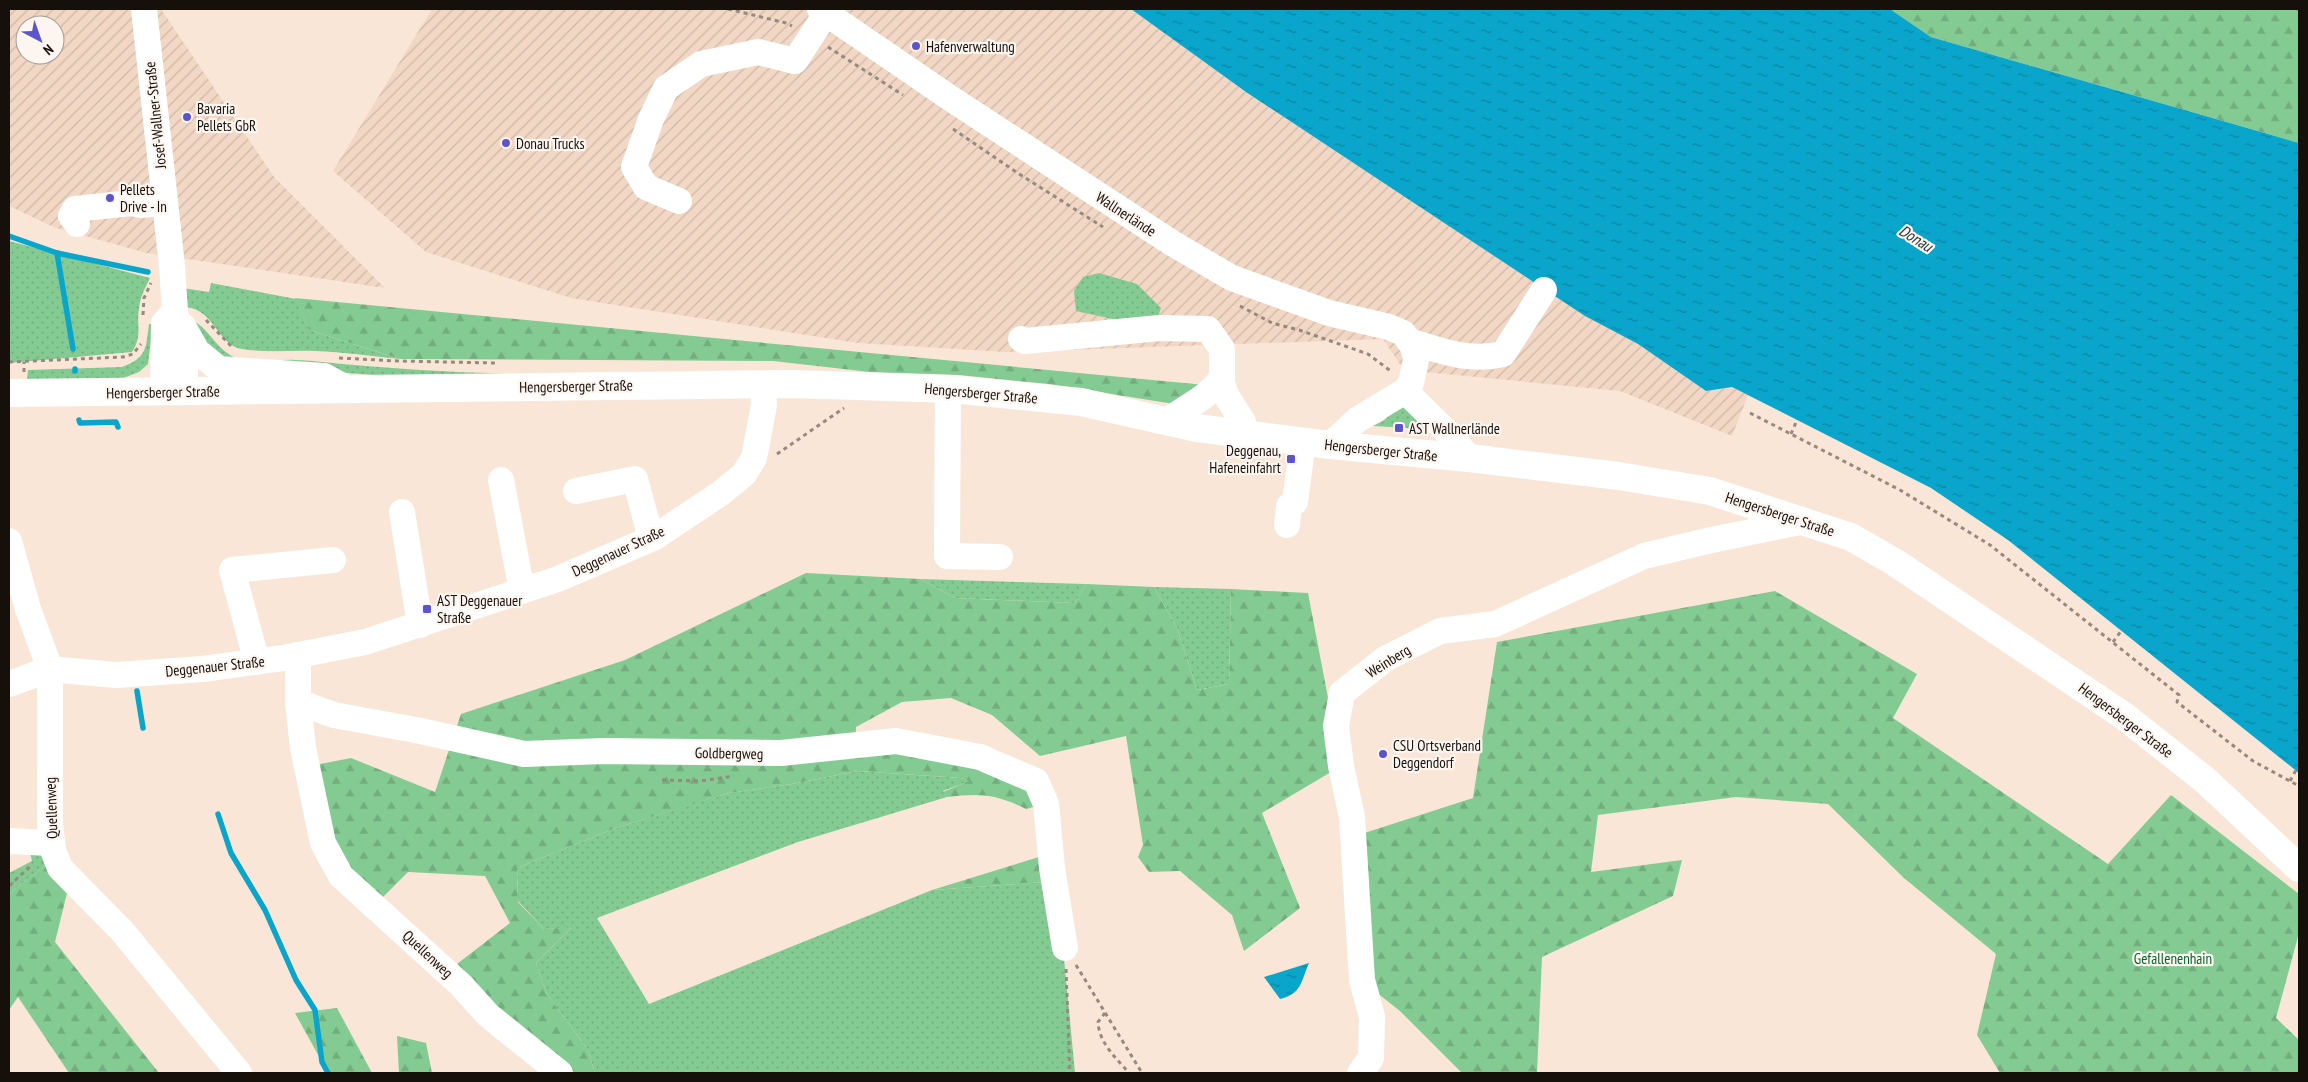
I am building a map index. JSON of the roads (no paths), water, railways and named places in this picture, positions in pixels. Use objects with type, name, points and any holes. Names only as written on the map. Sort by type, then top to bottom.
[{"type":"main road","name":"Hengersberger Straße","points":[[9,393],[763,384],[844,384],[948,389],[1082,402],[1197,428],[1303,442],[1468,458],[1619,476],[1710,491],[1851,537],[1896,563],[2124,716],[2205,780],[2299,868]]},
{"type":"street","name":"Josef-Wallner-Straße","points":[[144,9],[175,311]]},
{"type":"street","points":[[679,201],[646,187],[634,167],[651,119],[666,88],[701,64],[758,52],[795,61],[825,10]]},
{"type":"street","name":"Wallnerlände","points":[[825,10],[950,98],[1163,238],[1232,278],[1330,313],[1389,327],[1403,333],[1409,341],[1457,356],[1486,358],[1503,354],[1544,290]]},
{"type":"street","points":[[84,216],[130,203],[141,205],[165,203]]},
{"type":"street","points":[[174,391],[164,323],[175,311]]},
{"type":"street","name":"Hengersberger Straße","points":[[175,311],[197,351],[219,369],[324,376],[348,390]]},
{"type":"street","points":[[1021,339],[1025,341],[1159,328],[1208,329],[1222,349],[1222,378],[1226,395],[1242,422],[1244,434]]},
{"type":"street","points":[[1330,445],[1357,420],[1405,391],[1412,383],[1416,360],[1413,346],[1409,341]]},
{"type":"street","points":[[1168,421],[1213,390],[1222,378]]},
{"type":"street","name":"Deggenauer Straße","points":[[9,684],[50,669],[116,675],[257,662],[298,655],[365,642],[558,578],[651,538],[721,493],[744,474],[754,458],[764,405],[763,384]]},
{"type":"street","points":[[948,389],[947,556],[1000,557]]},
{"type":"street","points":[[1405,391],[1447,432],[1468,458]]},
{"type":"street","points":[[1287,525],[1289,506],[1295,502],[1303,442]]},
{"type":"street","points":[[576,491],[635,479],[651,538]]},
{"type":"street","points":[[501,480],[522,591]]},
{"type":"street","points":[[402,512],[420,625]]},
{"type":"street","name":"Weinberg","points":[[1360,1073],[1371,1058],[1372,1016],[1362,980],[1352,817],[1341,766],[1336,726],[1342,693],[1384,659],[1440,630],[1495,624],[1644,556],[1706,540],[1804,521]]},
{"type":"street","name":"Quellenweg","points":[[9,541],[28,609],[50,669],[50,824],[52,846],[60,868],[122,931],[239,1073]]},
{"type":"street","points":[[257,662],[232,570],[333,560]]},
{"type":"street","points":[[298,655],[298,702]]},
{"type":"street","name":"Quellenweg","points":[[298,702],[303,748],[323,843],[340,876],[461,985],[488,1015],[560,1073]]},
{"type":"street","name":"Goldbergweg","points":[[298,702],[334,714],[524,754],[604,751],[781,753],[896,741],[980,757],[1036,781],[1046,804],[1052,868],[1065,948]]},
{"type":"street","points":[[9,841],[52,846]]},
{"type":"water","name":"Donau","points":[[1131,9],[1890,9],[1931,37],[2299,143],[2299,773],[2008,540],[1931,488],[1732,387],[1706,391],[1638,344],[1585,316],[1246,92]]},
{"type":"water","points":[[1309,963],[1300,986],[1293,994],[1287,997],[1280,999],[1264,977]]},
{"type":"waterway","points":[[9,236],[57,253],[148,272]]},
{"type":"waterway","points":[[57,253],[73,349]]},
{"type":"waterway","points":[[79,420],[80,423],[116,422],[118,427]]},
{"type":"waterway","points":[[137,691],[143,728]]},
{"type":"waterway","points":[[218,814],[231,853],[265,910],[296,980],[315,1010],[322,1062],[328,1073]]},
{"type":"place","name":"Hafenverwaltung","points":[[916,46]]},
{"type":"place","name":"Bavaria Pellets GbR","points":[[187,117]]},
{"type":"place","name":"Donau Trucks","points":[[506,143]]},
{"type":"place","name":"Pellets Drive - In","points":[[110,198]]},
{"type":"place","name":"AST Wallnerlände","points":[[1399,428]]},
{"type":"place","name":"Deggenau, Hafeneinfahrt","points":[[1291,459]]},
{"type":"place","name":"AST Deggenauer Straße","points":[[427,609]]},
{"type":"place","name":"CSU Ortsverband Deggendorf","points":[[1383,754]]},
{"type":"park label","name":"Gefallenenhain","points":[[2173,958]]}]
